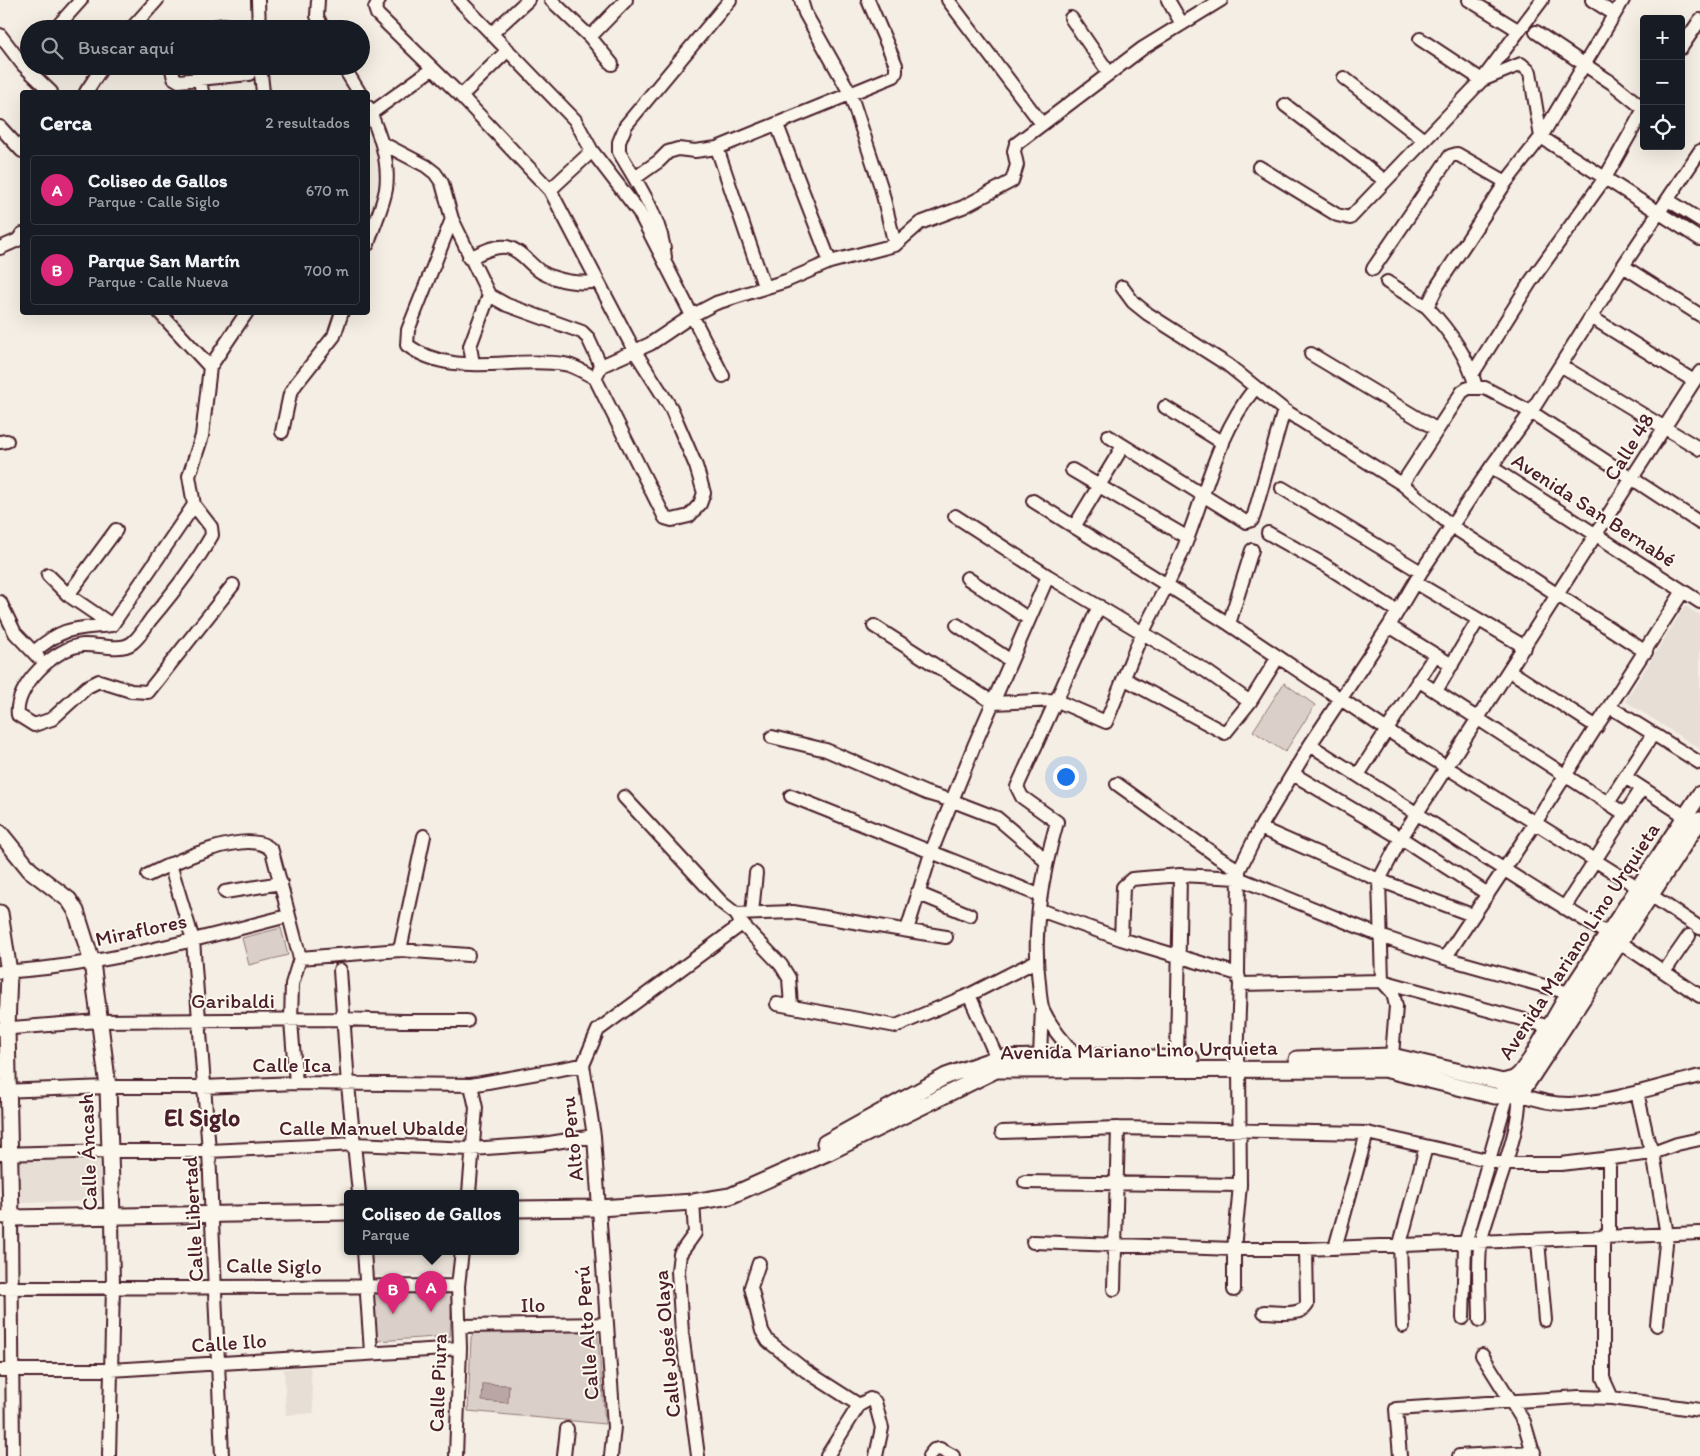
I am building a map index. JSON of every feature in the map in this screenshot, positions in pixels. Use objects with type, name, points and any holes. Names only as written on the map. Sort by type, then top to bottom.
[{"type":"main road","name":"Avenida Mariano Lino Urquieta","points":[[764,1180],[828,1152],[996,1070],[1238,1064],[1392,1056],[1508,1080],[1520,1074],[1531,1059],[1569,994],[1608,934],[1645,892],[1696,822],[1700,794]]},
{"type":"main road","name":"Calle Áncash","points":[[0,833],[30,870],[69,900],[76,911],[92,962],[98,1021],[108,1087],[112,1217]]},
{"type":"main road","name":"Avenida Mariano Lino Urquieta","points":[[764,1180],[812,1150],[946,1076],[997,1058],[1076,1056],[1177,1058],[1238,1064],[1384,1069],[1494,1096],[1514,1096],[1621,943],[1645,892]]},
{"type":"main road","points":[[0,914],[4,972],[6,1218],[344,1212]]},
{"type":"main road","points":[[519,1209],[598,1208],[693,1202],[730,1196],[764,1180]]},
{"type":"street","points":[[63,20],[81,0]]},
{"type":"street","points":[[139,20],[157,0]]},
{"type":"street","points":[[258,0],[259,20]]},
{"type":"street","points":[[318,0],[317,16],[319,20]]},
{"type":"street","points":[[379,0],[375,8],[377,14],[461,96],[550,190],[634,350],[671,408],[696,466],[704,493],[700,504],[689,516],[672,520],[665,518],[598,372],[588,338],[582,332],[507,305],[489,295],[469,258],[452,218],[446,191],[435,173],[382,143]]},
{"type":"street","points":[[459,0],[575,120],[592,152],[639,212],[723,376]]},
{"type":"street","points":[[492,33],[528,0]]},
{"type":"street","points":[[551,0],[590,37],[612,64]]},
{"type":"street","points":[[590,37],[626,0]]},
{"type":"street","points":[[666,264],[665,245],[635,178],[619,152],[619,142],[626,126],[730,0]]},
{"type":"street","points":[[800,0],[805,14],[850,93],[881,187],[896,245]]},
{"type":"street","points":[[635,178],[668,152],[678,149],[695,151],[717,148],[888,79],[896,72],[896,65],[868,0]]},
{"type":"street","points":[[948,0],[1042,124]]},
{"type":"street","points":[[1168,0],[1182,24]]},
{"type":"street","points":[[452,218],[406,339],[407,344],[440,361],[473,364],[543,362],[566,364],[598,372],[634,350],[650,344],[693,315],[716,303],[764,286],[786,281],[830,262],[896,245],[920,223],[963,207],[1012,180],[1017,165],[1014,151],[1016,144],[1083,96],[1109,73],[1221,0]]},
{"type":"street","points":[[1469,0],[1518,30]]},
{"type":"street","points":[[1260,167],[1343,218],[1352,216],[1384,180],[1482,80],[1542,0]]},
{"type":"street","points":[[1592,0],[1614,14]]},
{"type":"street","points":[[1427,307],[1438,285],[1506,182],[1541,137],[1623,0]]},
{"type":"street","points":[[1071,18],[1109,73]]},
{"type":"street","points":[[1685,42],[1700,20]]},
{"type":"street","points":[[1536,32],[1640,106]]},
{"type":"street","points":[[0,35],[20,55]]},
{"type":"street","points":[[1420,39],[1482,80]]},
{"type":"street","points":[[461,96],[508,50]]},
{"type":"street","points":[[1482,80],[1522,64],[1525,65],[1530,72],[1541,137],[1700,239]]},
{"type":"street","points":[[370,110],[432,69]]},
{"type":"street","points":[[37,75],[49,90]]},
{"type":"street","points":[[87,90],[97,75]]},
{"type":"street","points":[[174,75],[176,80],[238,75]]},
{"type":"street","points":[[261,75],[263,90]]},
{"type":"street","points":[[349,75],[358,90]]},
{"type":"street","points":[[1344,78],[1424,140]]},
{"type":"street","points":[[200,79],[202,90]]},
{"type":"street","points":[[1285,105],[1384,180]]},
{"type":"street","points":[[370,113],[382,143],[387,167],[386,190],[370,238]]},
{"type":"street","points":[[1473,373],[1531,281],[1605,178],[1640,116]]},
{"type":"street","points":[[777,124],[830,262]]},
{"type":"street","points":[[0,127],[20,149]]},
{"type":"street","points":[[717,148],[764,286]]},
{"type":"street","points":[[1234,1290],[1234,1249],[1240,1185],[1238,1064],[1239,874],[1260,828],[1310,745],[1491,467],[1562,366],[1623,266],[1700,151]]},
{"type":"street","points":[[550,190],[592,152]]},
{"type":"street","points":[[1373,269],[1450,156],[1457,154],[1506,182]]},
{"type":"street","points":[[1668,200],[1700,220]]},
{"type":"street","points":[[0,248],[20,237]]},
{"type":"street","points":[[469,258],[493,248],[506,247],[518,253],[542,273],[580,284],[598,281]]},
{"type":"street","points":[[1623,266],[1700,315]]},
{"type":"street","points":[[1387,282],[1427,307],[1446,329],[1473,373],[1476,387]]},
{"type":"street","points":[[1122,287],[1133,302],[1148,314],[1228,365],[1284,410],[1402,484],[1453,527],[1646,652]]},
{"type":"street","points":[[473,364],[470,346],[489,295]]},
{"type":"street","points":[[165,315],[210,367]]},
{"type":"street","points":[[233,585],[148,692],[131,691],[99,681],[87,687],[52,719],[34,725],[18,715],[17,706],[26,683],[46,664],[74,647],[125,646],[135,640],[212,536],[211,527],[194,505],[189,476],[202,436],[210,367],[245,315]]},
{"type":"street","points":[[282,432],[290,394],[334,336],[341,315]]},
{"type":"street","points":[[1591,317],[1697,376]]},
{"type":"street","points":[[1311,354],[1436,429]]},
{"type":"street","points":[[1562,366],[1700,449]]},
{"type":"street","name":"Calle 48","points":[[1379,880],[1401,838],[1510,671],[1697,376]]},
{"type":"street","points":[[874,626],[994,703],[1055,700],[1106,722],[1143,633],[1188,538],[1202,494],[1222,443],[1237,411],[1255,388]]},
{"type":"street","points":[[1402,484],[1436,429],[1462,392],[1468,388],[1485,388],[1531,412],[1700,523]]},
{"type":"street","points":[[1165,407],[1222,443]]},
{"type":"street","points":[[1108,436],[1246,522],[1252,520],[1284,410]]},
{"type":"street","points":[[1074,527],[1123,446]]},
{"type":"street","name":"Avenida San Bernabé","points":[[1491,467],[1700,602]]},
{"type":"street","points":[[1072,470],[1188,538]]},
{"type":"street","points":[[1282,488],[1418,577],[1478,620],[1525,647]]},
{"type":"street","points":[[1033,500],[1229,624],[1388,730],[1596,860],[1696,927],[1664,972]]},
{"type":"street","points":[[34,652],[50,638],[64,630],[112,625],[194,505]]},
{"type":"street","points":[[955,516],[1250,702]]},
{"type":"street","points":[[68,594],[116,530]]},
{"type":"street","points":[[1268,533],[1324,564],[1397,611]]},
{"type":"street","points":[[1229,624],[1252,550]]},
{"type":"street","points":[[48,575],[68,594],[112,625]]},
{"type":"street","points":[[907,930],[932,850],[1048,576]]},
{"type":"street","points":[[967,578],[1029,619]]},
{"type":"street","points":[[1445,958],[1646,652],[1683,592]]},
{"type":"street","points":[[0,602],[15,633],[46,664]]},
{"type":"street","points":[[1040,1056],[1042,1008],[1036,961],[1040,895],[1044,884],[1046,862],[1057,822],[1022,797],[1017,787],[1098,606]]},
{"type":"street","points":[[1436,691],[1478,620]]},
{"type":"street","points":[[957,625],[1011,661]]},
{"type":"street","points":[[1389,626],[1452,665]]},
{"type":"street","points":[[1358,775],[1435,655]]},
{"type":"street","points":[[1125,679],[1221,732],[1228,731],[1250,702],[1278,657]]},
{"type":"street","points":[[1510,671],[1597,727]]},
{"type":"street","points":[[1418,680],[1625,814]]},
{"type":"street","points":[[1610,707],[1700,763]]},
{"type":"street","points":[[1608,803],[1653,734]]},
{"type":"street","points":[[772,737],[826,750],[926,793],[997,818],[1036,850],[1046,862]]},
{"type":"street","points":[[1310,745],[1418,812],[1503,870],[1608,934]]},
{"type":"street","points":[[1293,774],[1401,838],[1488,894]]},
{"type":"street","points":[[1625,777],[1696,822]]},
{"type":"street","points":[[1117,784],[1239,874],[1380,935],[1445,958],[1569,994]]},
{"type":"street","points":[[1564,908],[1642,788]]},
{"type":"street","points":[[791,796],[932,850],[1040,895]]},
{"type":"street","points":[[624,797],[780,965],[788,978],[791,1006]]},
{"type":"street","points":[[1260,828],[1379,880],[1472,915]]},
{"type":"street","points":[[400,950],[424,836]]},
{"type":"street","points":[[148,875],[203,850],[236,843],[263,844],[272,852],[300,958],[292,984],[291,1020],[296,1083]]},
{"type":"street","name":"Calle Libertad","points":[[170,864],[192,940],[209,1151],[220,1364],[222,1456]]},
{"type":"street","points":[[752,913],[756,873]]},
{"type":"street","points":[[1121,939],[1124,884],[1137,878],[1239,874]]},
{"type":"street","points":[[1177,1058],[1180,875]]},
{"type":"street","points":[[1379,880],[1382,980],[1393,993],[1396,1006],[1392,1056]]},
{"type":"street","points":[[225,892],[281,883]]},
{"type":"street","points":[[917,893],[970,915]]},
{"type":"street","points":[[1040,910],[1121,939],[1178,956],[1239,979],[1382,980],[1550,1027]]},
{"type":"street","points":[[583,1065],[598,1030],[739,919],[752,913],[793,912],[946,937]]},
{"type":"street","name":"Miraflores","points":[[4,972],[92,962],[288,916]]},
{"type":"street","points":[[1621,943],[1700,996]]},
{"type":"street","points":[[300,958],[400,950],[468,955]]},
{"type":"street","points":[[776,1004],[896,1026],[969,994],[1036,961]]},
{"type":"street","points":[[340,970],[348,1085],[360,1190]]},
{"type":"street","points":[[969,994],[997,1058]]},
{"type":"street","points":[[1042,1008],[1060,1039],[1076,1056]]},
{"type":"street","name":"Garibaldi","points":[[3,1029],[98,1021],[343,1019],[467,1021]]},
{"type":"street","name":"Calle Ica","points":[[4,1091],[296,1083],[470,1085],[583,1065]]},
{"type":"street","name":"Alto Peru","points":[[583,1065],[594,1136],[598,1208]]},
{"type":"street","points":[[1514,1096],[1543,1102],[1569,1104],[1637,1092],[1700,1076]]},
{"type":"street","points":[[1480,1320],[1481,1242],[1505,1164],[1514,1096],[1508,1080]]},
{"type":"street","points":[[469,1190],[471,1148],[476,1108],[470,1085]]},
{"type":"street","points":[[1637,1092],[1648,1141],[1653,1153],[1667,1234],[1657,1325]]},
{"type":"street","points":[[1463,1318],[1465,1244],[1489,1160],[1514,1096]]},
{"type":"street","points":[[1114,1289],[1115,1184],[1118,1128]]},
{"type":"street","points":[[1002,1132],[1118,1128],[1367,1134],[1505,1164],[1561,1164],[1609,1160],[1653,1153],[1677,1144],[1700,1139]]},
{"type":"street","points":[[1335,1248],[1367,1134]]},
{"type":"street","name":"Calle Manuel Ubalde","points":[[5,1154],[209,1151],[356,1144],[471,1148],[543,1144],[594,1136]]},
{"type":"street","points":[[1402,1326],[1400,1244],[1426,1147]]},
{"type":"street","points":[[1609,1160],[1604,1378],[1612,1398]]},
{"type":"street","points":[[1026,1182],[1240,1185]]},
{"type":"street","name":"Calle José Olaya","points":[[693,1202],[695,1233],[680,1254],[678,1271],[682,1333],[698,1456]]},
{"type":"street","name":"Calle Alto Perú","points":[[598,1208],[614,1427],[611,1456]]},
{"type":"street","name":"Calle Áncash","points":[[109,1456],[113,1287],[112,1217]]},
{"type":"street","points":[[6,1218],[6,1288],[14,1370],[13,1456]]},
{"type":"street","points":[[1033,1242],[1234,1249],[1306,1249],[1400,1244],[1538,1242],[1606,1236],[1700,1233]]},
{"type":"street","points":[[1538,1242],[1545,1320]]},
{"type":"street","points":[[1264,1312],[1298,1312],[1304,1310],[1307,1305],[1306,1249]]},
{"type":"street","points":[[364,1255],[371,1352]]},
{"type":"street","name":"Calle Piura","points":[[456,1456],[460,1348],[458,1286],[462,1255]]},
{"type":"street","points":[[759,1263],[751,1287],[762,1331],[768,1341],[806,1372],[859,1405]]},
{"type":"street","name":"Calle Siglo","points":[[6,1288],[216,1285],[366,1288],[458,1286]]},
{"type":"street","name":"Ilo","points":[[460,1326],[607,1324]]},
{"type":"street","name":"Calle Ilo","points":[[0,1370],[111,1370],[220,1364],[371,1352],[460,1348]]},
{"type":"street","points":[[1459,1456],[1534,1454],[1524,1422],[1482,1355]]},
{"type":"street","points":[[1400,1456],[1396,1409],[1509,1400],[1612,1398],[1700,1410]]},
{"type":"street","points":[[827,1456],[859,1405],[870,1399],[875,1402],[880,1414],[882,1428],[876,1456]]},
{"type":"street","points":[[564,1456],[567,1429]]},
{"type":"street","points":[[929,1456],[934,1450],[940,1449],[953,1456]]},
{"type":"shaded area","points":[[1685,606],[1700,615],[1700,749],[1625,701]]},
{"type":"shaded area","points":[[1284,683],[1315,705],[1285,752],[1253,731]]},
{"type":"shaded area","points":[[281,928],[288,955],[249,965],[242,938]]},
{"type":"shaded area","points":[[102,1155],[103,1201],[21,1203],[19,1157]]},
{"type":"shaded area","points":[[371,1255],[455,1255],[453,1275],[374,1276]]},
{"type":"shaded area","points":[[372,1289],[452,1289],[450,1336],[377,1341]]},
{"type":"shaded area","points":[[597,1326],[605,1424],[468,1411],[471,1337],[477,1329]]},
{"type":"shaded area","points":[[310,1366],[314,1413],[286,1415],[284,1369]]},
{"type":"shaded area","points":[[483,1384],[509,1385],[508,1403],[482,1401]]},
{"type":"place","name":"Coliseo de Gallos","points":[[431,1312]]},
{"type":"place","name":"Parque San Martín","points":[[393,1314]]},
{"type":"district","name":"El Siglo","points":[[202,1118]]}]
